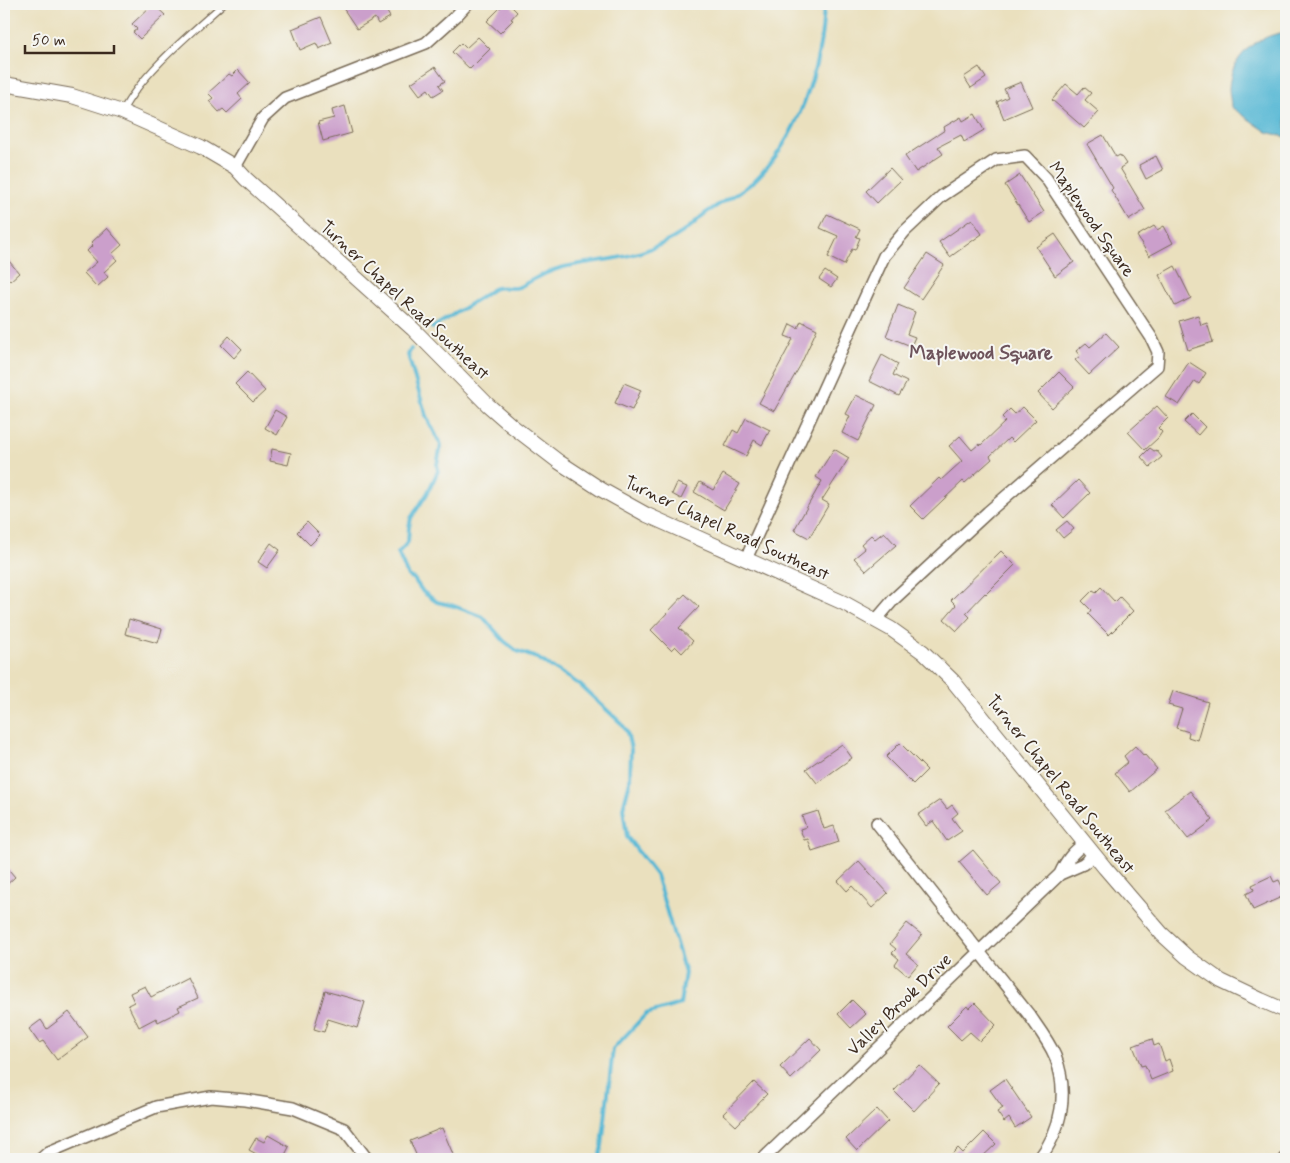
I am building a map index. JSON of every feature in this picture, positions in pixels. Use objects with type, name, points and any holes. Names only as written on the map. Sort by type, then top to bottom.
[{"type":"street","points":[[235,167],[263,118],[285,98],[426,44],[467,4]]},
{"type":"street","name":"Turner Chapel Road Southeast","points":[[4,84],[72,96],[122,112],[201,147],[235,167],[413,330],[488,405],[535,445],[580,477],[647,516],[828,595],[876,620],[923,652],[953,681],[1150,922],[1187,957],[1227,984],[1286,1010]]},
{"type":"street","name":"Maplewood Square","points":[[746,560],[884,256],[905,231],[942,196],[996,160],[1024,156],[1046,178],[1152,337],[1158,352],[1157,366],[988,512],[894,599],[876,620]]},
{"type":"street","points":[[877,823],[1030,1016],[1048,1043],[1060,1070],[1062,1085],[1060,1114],[1049,1144],[1039,1159]]},
{"type":"street","name":"Valley Brook Drive","points":[[1060,874],[1065,862],[1073,852],[1085,843]]},
{"type":"street","name":"Valley Brook Drive","points":[[763,1159],[1060,874],[1083,864],[1094,855]]},
{"type":"street","points":[[41,1159],[49,1152],[156,1107],[211,1097],[245,1100],[293,1108],[344,1129],[367,1159]]},
{"type":"lane","points":[[122,112],[128,100],[153,70],[223,4]]},
{"type":"water","points":[[1286,32],[1286,137],[1267,132],[1231,107],[1229,88],[1235,66],[1247,50],[1265,38]]},
{"type":"building","points":[[153,4],[165,15],[140,39],[133,32],[137,29],[132,24]]},
{"type":"building","points":[[350,4],[382,4],[390,17],[378,24],[375,18],[357,29],[343,8]]},
{"type":"building","points":[[504,4],[509,4],[517,12],[511,19],[513,20],[500,33],[487,21]]},
{"type":"building","points":[[321,17],[332,43],[319,49],[316,43],[300,50],[292,29]]},
{"type":"building","points":[[478,37],[490,49],[470,69],[452,52],[461,43],[466,48]]},
{"type":"building","points":[[435,67],[445,81],[439,85],[443,90],[433,96],[428,89],[420,95],[411,83]]},
{"type":"building","points":[[979,67],[986,78],[971,88],[964,77]]},
{"type":"building","points":[[238,70],[250,83],[238,94],[242,99],[227,113],[223,109],[219,112],[209,101],[213,98],[208,93],[229,74],[232,76]]},
{"type":"building","points":[[1021,82],[1032,107],[1004,119],[997,102],[1008,97],[1004,89]]},
{"type":"building","points":[[1066,84],[1078,94],[1084,87],[1091,93],[1085,100],[1099,112],[1084,128],[1052,100]]},
{"type":"building","points":[[345,106],[352,133],[323,141],[318,122],[334,118],[332,110]]},
{"type":"building","points":[[975,114],[984,130],[964,142],[961,135],[938,147],[943,154],[916,172],[905,156],[945,130],[944,127],[961,117],[963,121]]},
{"type":"building","points":[[1103,135],[1116,157],[1120,155],[1126,164],[1120,168],[1145,210],[1129,220],[1087,144]]},
{"type":"building","points":[[1156,156],[1163,170],[1146,179],[1139,165]]},
{"type":"building","points":[[890,168],[901,180],[877,203],[866,191]]},
{"type":"building","points":[[1020,175],[1044,212],[1029,222],[1005,185]]},
{"type":"building","points":[[827,214],[860,229],[856,237],[860,238],[855,250],[852,249],[844,265],[828,257],[838,236],[820,228]]},
{"type":"building","points":[[972,219],[982,234],[950,257],[939,242]]},
{"type":"building","points":[[1154,226],[1157,230],[1164,226],[1173,243],[1149,256],[1137,236]]},
{"type":"building","points":[[107,228],[122,245],[112,254],[117,260],[104,272],[108,277],[97,287],[84,273],[97,262],[87,251],[93,245],[91,243]]},
{"type":"building","points":[[1055,234],[1074,262],[1055,276],[1036,247]]},
{"type":"building","points":[[927,254],[944,265],[921,299],[904,288]]},
{"type":"building","points":[[4,255],[19,273],[10,281],[4,274]]},
{"type":"building","points":[[1175,266],[1191,298],[1175,306],[1159,275]]},
{"type":"building","points":[[825,271],[837,279],[831,287],[819,279]]},
{"type":"building","points":[[898,305],[915,312],[907,334],[915,337],[911,346],[886,336]]},
{"type":"building","points":[[1198,315],[1201,325],[1207,323],[1213,342],[1188,350],[1179,321]]},
{"type":"building","points":[[801,321],[817,329],[800,366],[774,411],[759,403],[793,339],[785,336],[790,324],[798,328]]},
{"type":"building","points":[[1106,333],[1119,347],[1089,375],[1075,360],[1080,356],[1076,351],[1086,343],[1090,347]]},
{"type":"building","points":[[229,336],[242,349],[234,358],[221,345]]},
{"type":"building","points":[[882,355],[898,364],[893,375],[907,382],[899,396],[869,381]]},
{"type":"building","points":[[1189,362],[1206,373],[1199,384],[1195,381],[1179,405],[1166,397]]},
{"type":"building","points":[[247,372],[265,391],[253,402],[235,384]]},
{"type":"building","points":[[1059,372],[1074,387],[1052,408],[1038,393]]},
{"type":"building","points":[[624,383],[641,390],[632,410],[615,403]]},
{"type":"building","points":[[856,395],[876,405],[858,441],[842,433],[850,416],[846,414]]},
{"type":"building","points":[[1157,406],[1168,418],[1158,428],[1162,432],[1158,438],[1145,450],[1128,432]]},
{"type":"building","points":[[1023,407],[1036,420],[1013,442],[1009,438],[990,456],[992,459],[965,483],[963,481],[923,519],[910,506],[939,478],[941,480],[962,461],[949,446],[960,436],[972,450],[979,444],[980,446],[1006,421],[1002,417],[1010,409],[1015,414]]},
{"type":"building","points":[[275,410],[287,417],[277,435],[265,428]]},
{"type":"building","points":[[1192,414],[1205,427],[1198,435],[1184,422]]},
{"type":"building","points":[[746,418],[770,430],[762,445],[754,440],[746,456],[725,446],[733,430],[738,433]]},
{"type":"building","points":[[1150,448],[1154,451],[1156,450],[1162,457],[1150,467],[1141,457]]},
{"type":"building","points":[[272,449],[291,453],[288,465],[270,461]]},
{"type":"building","points":[[834,449],[849,458],[822,500],[829,504],[809,538],[794,530],[822,481],[816,477]]},
{"type":"building","points":[[723,474],[740,484],[724,510],[694,492],[700,482],[713,490]]},
{"type":"building","points":[[1078,480],[1090,493],[1064,518],[1052,505]]},
{"type":"building","points":[[677,483],[687,487],[681,499],[672,494]]},
{"type":"building","points":[[1067,521],[1074,529],[1063,538],[1056,530]]},
{"type":"building","points":[[307,522],[320,535],[310,545],[297,532]]},
{"type":"building","points":[[884,532],[896,545],[866,571],[854,558],[865,549],[861,544],[871,535],[875,539]]},
{"type":"building","points":[[271,543],[280,550],[267,568],[258,562]]},
{"type":"building","points":[[1001,551],[1015,565],[966,613],[970,617],[957,631],[944,619],[956,605],[951,600]]},
{"type":"building","points":[[1101,587],[1115,602],[1120,597],[1133,611],[1109,635],[1088,614],[1091,610],[1082,601],[1093,590],[1096,592]]},
{"type":"building","points":[[685,594],[699,607],[679,628],[693,641],[682,653],[675,646],[671,650],[651,630]]},
{"type":"building","points":[[129,619],[162,629],[158,643],[125,634]]},
{"type":"building","points":[[1173,691],[1208,702],[1197,740],[1188,737],[1189,732],[1176,728],[1182,709],[1168,705]]},
{"type":"building","points":[[900,743],[927,770],[913,784],[886,757]]},
{"type":"building","points":[[842,744],[852,758],[817,783],[806,769]]},
{"type":"building","points":[[1135,746],[1157,769],[1130,792],[1115,773],[1128,762],[1124,756]]},
{"type":"building","points":[[1190,791],[1213,820],[1188,839],[1165,810]]},
{"type":"building","points":[[940,800],[947,809],[952,805],[958,813],[952,818],[962,831],[947,841],[933,821],[926,826],[918,815]]},
{"type":"building","points":[[818,811],[824,829],[834,826],[839,842],[812,851],[808,839],[804,840],[800,829],[806,827],[802,816]]},
{"type":"building","points":[[973,850],[1001,883],[987,895],[959,862]]},
{"type":"building","points":[[859,861],[888,893],[872,908],[852,886],[847,891],[838,881]]},
{"type":"building","points":[[4,864],[15,877],[4,887]]},
{"type":"building","points":[[1271,876],[1274,882],[1279,880],[1286,895],[1253,910],[1246,894],[1254,890],[1252,885]]},
{"type":"building","points":[[907,923],[922,935],[906,954],[918,964],[908,976],[895,965],[899,959],[892,953],[896,949],[890,944]]},
{"type":"building","points":[[188,978],[198,998],[178,1007],[180,1011],[158,1022],[156,1018],[139,1027],[128,1005],[134,1002],[130,993],[145,986],[151,997]]},
{"type":"building","points":[[325,991],[365,1002],[357,1028],[328,1019],[324,1032],[314,1029]]},
{"type":"building","points":[[852,1000],[866,1014],[851,1028],[838,1014]]},
{"type":"building","points":[[975,1003],[996,1025],[980,1041],[970,1032],[961,1040],[947,1026],[967,1006],[969,1009]]},
{"type":"building","points":[[69,1012],[88,1037],[57,1060],[43,1041],[39,1043],[29,1029],[41,1020],[47,1029]]},
{"type":"building","points":[[810,1038],[821,1050],[791,1079],[780,1067]]},
{"type":"building","points":[[1152,1039],[1154,1046],[1159,1044],[1165,1061],[1169,1059],[1173,1071],[1151,1080],[1145,1065],[1141,1066],[1133,1046]]},
{"type":"building","points":[[919,1065],[939,1084],[914,1111],[894,1091]]},
{"type":"building","points":[[1005,1079],[1031,1117],[1015,1128],[1009,1118],[1004,1122],[997,1112],[1003,1108],[990,1090]]},
{"type":"building","points":[[754,1082],[767,1094],[736,1126],[723,1114]]},
{"type":"building","points":[[877,1109],[888,1121],[857,1151],[846,1139]]},
{"type":"building","points":[[442,1128],[455,1159],[418,1159],[410,1141]]},
{"type":"building","points":[[984,1132],[996,1144],[980,1159],[947,1159],[958,1148],[963,1153]]},
{"type":"building","points":[[268,1135],[289,1147],[283,1159],[258,1159],[260,1156],[249,1150],[256,1138],[264,1142]]},
{"type":"waterway","points":[[432,328],[494,289],[516,288],[560,268],[617,258],[662,244],[682,233],[706,212],[753,182],[769,165],[783,145],[805,100],[819,52],[824,4]]},
{"type":"waterway","points":[[411,349],[408,355],[426,416],[441,445],[437,465],[438,471],[427,494],[411,518],[408,542],[398,553],[408,576],[414,579],[423,592],[437,602],[483,617],[504,641],[517,651],[537,658],[580,685],[622,724],[627,732],[631,749],[630,781],[623,808],[627,837],[656,875],[685,973],[680,1004],[646,1014],[613,1049],[602,1146],[598,1159]]},
{"type":"district","name":"Maplewood Square","points":[[981,352]]}]
